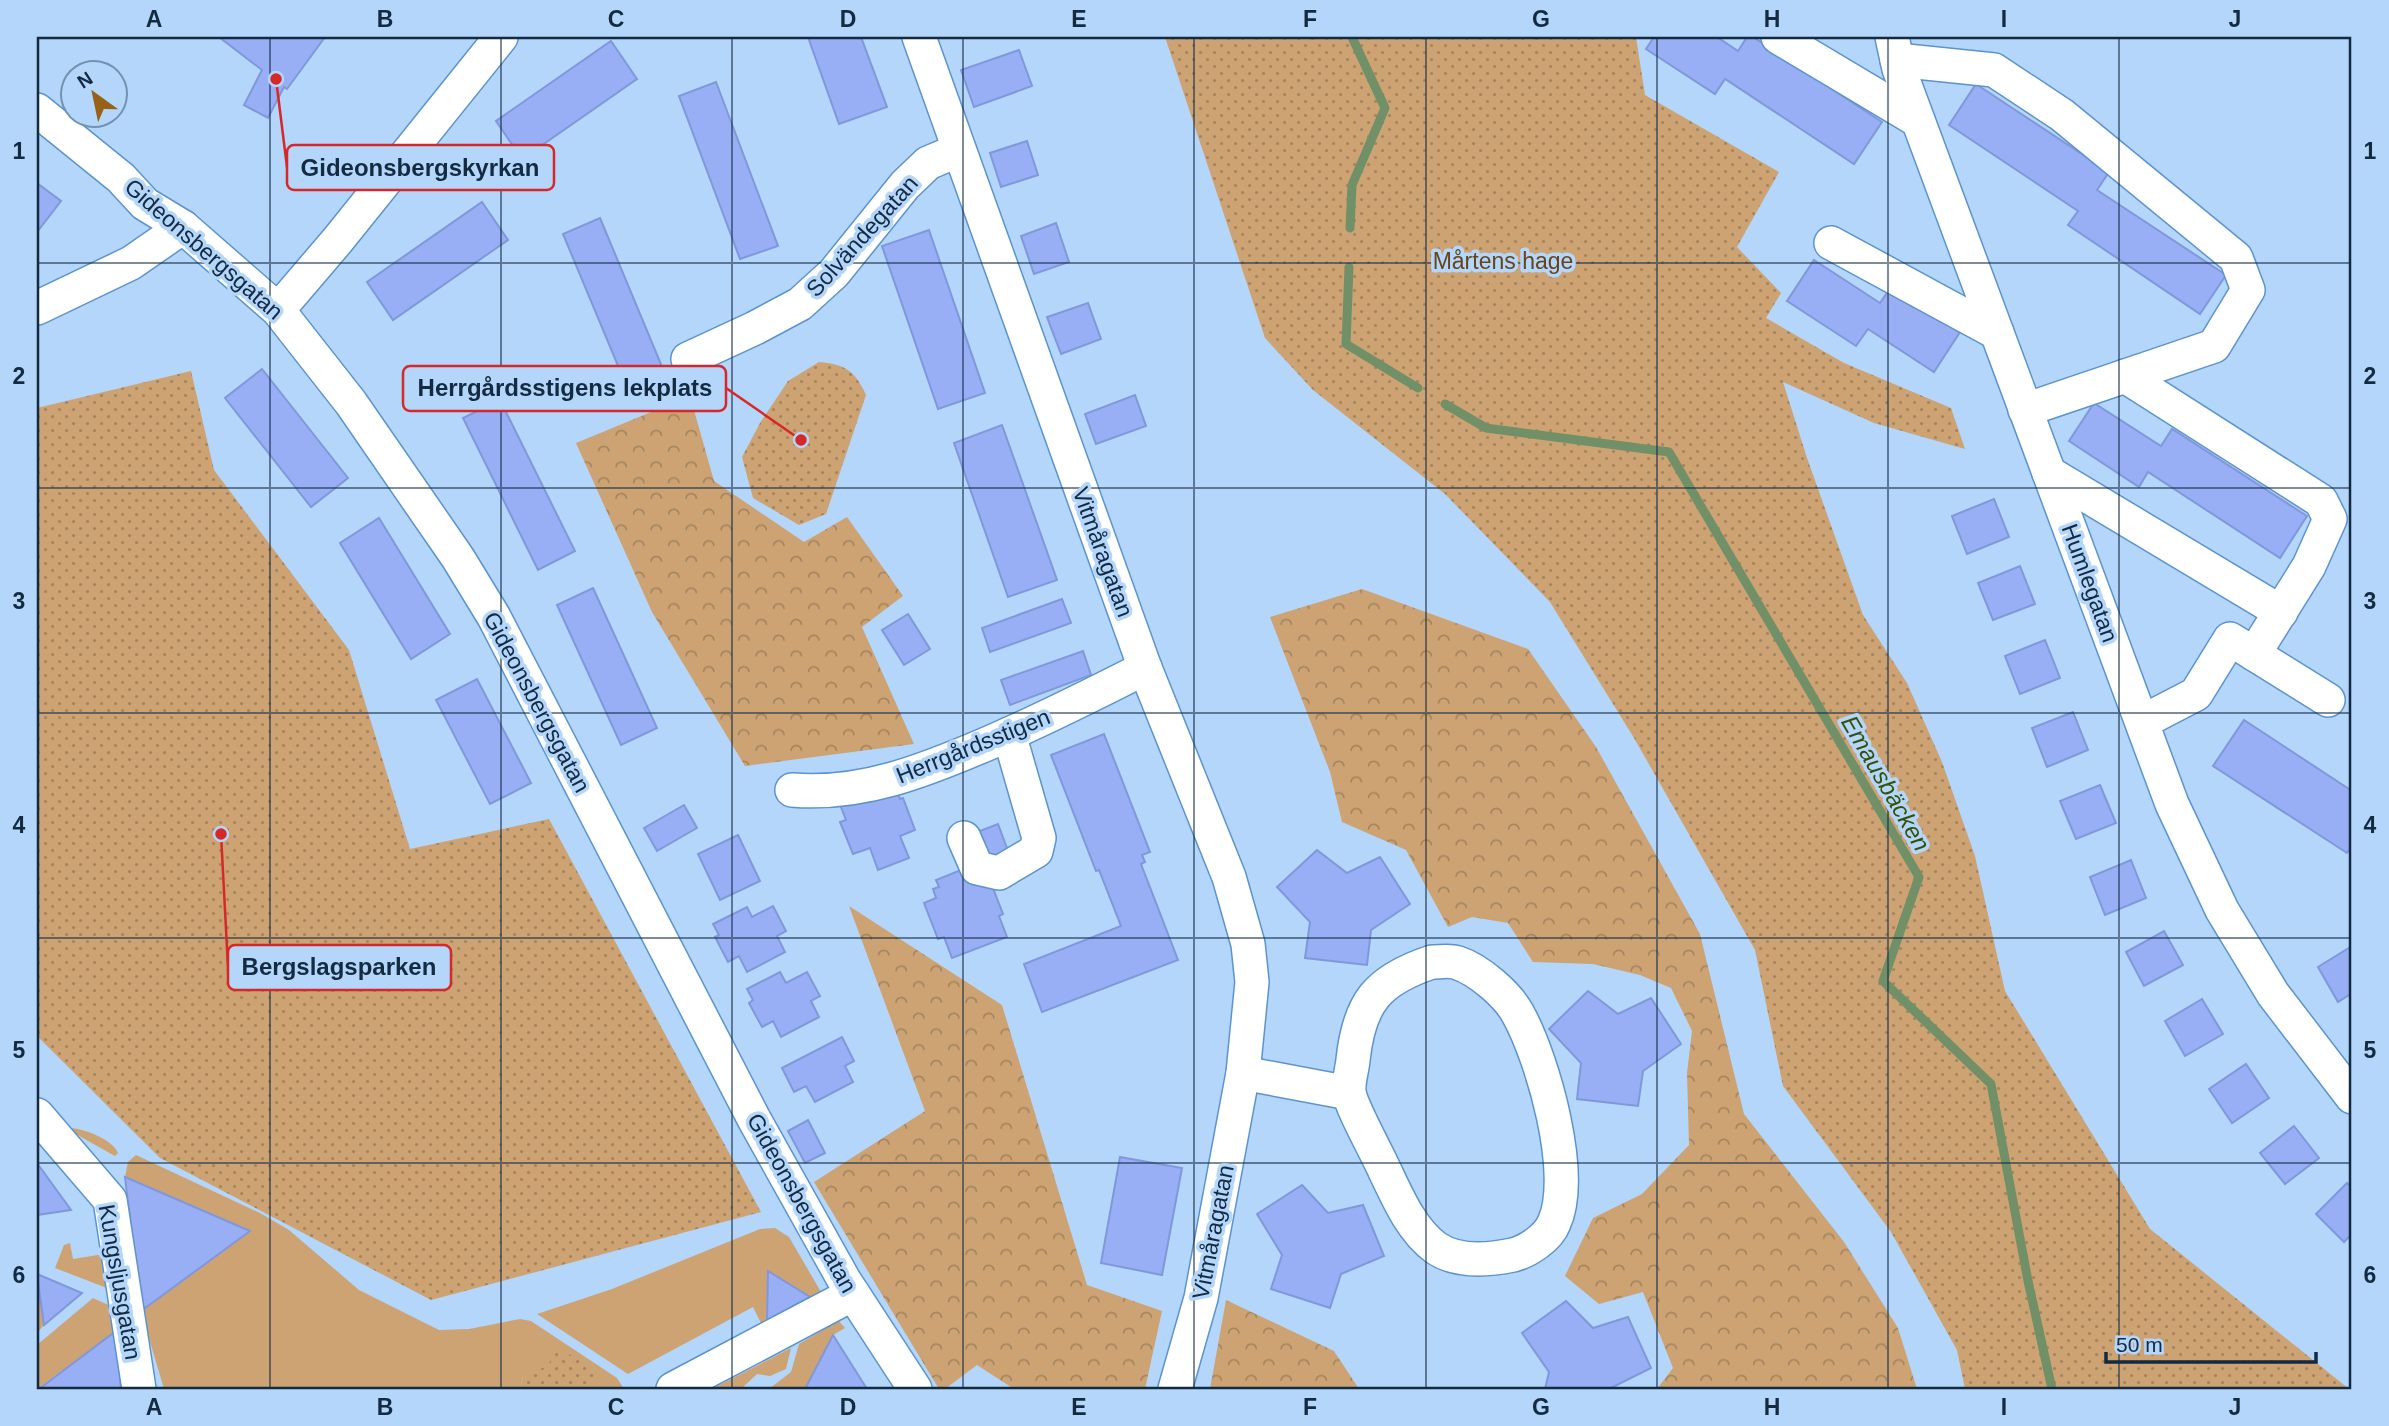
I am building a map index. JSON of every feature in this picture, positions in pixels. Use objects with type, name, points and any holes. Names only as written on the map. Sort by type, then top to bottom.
[{"type":"street","points":[[278,310],[501,37]]},
{"type":"street","name":"Vitmåragatan","points":[[919,37],[1145,668],[1228,877],[1248,944],[1252,982],[1243,1073],[1201,1298],[1175,1389]]},
{"type":"street","points":[[1778,37],[1917,120]]},
{"type":"street","points":[[1894,48],[1994,70],[2062,115],[2236,258],[2249,290],[2214,346],[2025,410]]},
{"type":"street","name":"Humlegatan","points":[[1894,48],[1917,120],[2172,804],[2222,910],[2273,994],[2352,1097]]},
{"type":"street","name":"Gideonsbergsgatan","points":[[37,110],[121,178],[145,204],[183,228],[278,310],[351,403],[458,558],[494,618],[754,1119],[853,1294],[915,1389]]},
{"type":"street","name":"Solvändegatan","points":[[688,359],[800,304],[834,272],[913,177],[928,163],[959,150]]},
{"type":"street","points":[[37,308],[131,263],[183,228]]},
{"type":"street","points":[[1831,243],[1997,333]]},
{"type":"street","points":[[2124,376],[2321,501],[2330,519],[2309,566],[2254,654]]},
{"type":"street","points":[[2049,473],[2281,612]]},
{"type":"street","points":[[2142,722],[2196,694],[2231,639],[2328,701]]},
{"type":"street","name":"Herrgårdsstigen","points":[[792,790],[809,792],[844,789],[904,777],[1009,734],[1145,668]]},
{"type":"street","points":[[964,838],[977,868],[999,873],[1036,851],[1039,838],[1009,734]]},
{"type":"street","points":[[1432,962],[1457,962],[1489,980],[1517,1013],[1544,1078],[1561,1153],[1560,1195],[1554,1225],[1539,1242],[1517,1254],[1484,1260],[1452,1256],[1436,1248],[1415,1226],[1396,1194],[1349,1093],[1354,1042],[1367,1004],[1384,985],[1407,970],[1432,962]]},
{"type":"street","points":[[1243,1073],[1349,1093]]},
{"type":"street","name":"Kungsljusgatan","points":[[37,1115],[110,1200],[139,1389]]},
{"type":"street","points":[[673,1389],[853,1294]]},
{"type":"green space","name":"Mårtens hage","points":[[1165,37],[1636,37],[1645,95],[1779,172],[1737,247],[1781,293],[1766,318],[1844,363],[1951,408],[1965,449],[1874,423],[1783,382],[1863,615],[1907,683],[1942,762],[1975,856],[2005,991],[2150,1229],[2349,1389],[1965,1389],[1957,1350],[1891,1232],[1783,1086],[1755,950],[1634,738],[1550,602],[1445,494],[1313,390],[1265,338]]},
{"type":"green space","points":[[819,362],[848,370],[858,380],[866,395],[826,514],[799,525],[753,498],[742,457],[760,423],[788,381]]},
{"type":"green space","points":[[191,371],[214,470],[349,650],[410,849],[549,819],[761,1212],[431,1300],[160,1158],[37,1036],[37,408]]},
{"type":"green space","points":[[690,396],[714,481],[804,542],[847,517],[903,596],[862,627],[914,744],[745,766],[652,612],[576,443]]},
{"type":"green space","points":[[1362,589],[1528,649],[1596,747],[1700,934],[1744,1114],[1844,1242],[1898,1328],[1917,1389],[1657,1389],[1673,1368],[1643,1292],[1599,1304],[1565,1276],[1593,1218],[1642,1194],[1689,1145],[1687,1073],[1692,1031],[1671,988],[1640,975],[1593,964],[1533,962],[1508,923],[1472,917],[1448,927],[1406,850],[1342,822],[1330,772],[1270,617]]},
{"type":"green space","points":[[849,906],[1002,1005],[1087,1285],[1162,1311],[1145,1389],[1014,1389],[977,1365],[945,1389],[939,1389],[814,1182],[925,1111]]},
{"type":"green space","points":[[72,1128],[105,1139],[118,1153],[115,1156],[74,1133]]},
{"type":"green space","points":[[136,1155],[260,1213],[289,1230],[359,1290],[439,1330],[469,1329],[520,1319],[531,1321],[617,1378],[624,1389],[586,1389],[596,1371],[545,1370],[523,1376],[520,1389],[164,1389],[141,1311],[249,1231],[125,1177],[128,1162]]},
{"type":"green space","points":[[775,1228],[789,1237],[821,1292],[810,1297],[768,1272],[767,1320],[761,1323],[753,1307],[628,1374],[537,1314],[612,1289],[760,1229]]},
{"type":"green space","points":[[70,1243],[73,1259],[104,1254],[112,1290],[55,1268],[64,1245]]},
{"type":"green space","points":[[37,1275],[44,1325],[37,1333]]},
{"type":"green space","points":[[93,1298],[115,1308],[116,1331],[37,1389],[37,1345]]},
{"type":"green space","points":[[1226,1300],[1334,1351],[1359,1389],[1210,1389]]},
{"type":"green space","points":[[839,1321],[845,1328],[833,1335],[805,1389],[769,1389],[791,1372],[799,1344]]},
{"type":"green space","points":[[559,1348],[597,1371],[586,1389],[520,1389],[523,1376],[538,1366],[545,1369]]},
{"type":"green space","points":[[791,1348],[786,1369],[770,1376],[757,1374],[741,1389],[712,1389]]},
{"type":"building","points":[[219,37],[325,37],[287,89],[284,87],[268,118],[244,105],[262,70]]},
{"type":"building","points":[[808,37],[861,37],[887,107],[839,124]]},
{"type":"building","points":[[1654,37],[1717,37],[1738,51],[1747,37],[1753,37],[1882,122],[1854,164],[1725,79],[1715,94],[1646,49]]},
{"type":"building","points":[[611,41],[637,79],[522,159],[496,121]]},
{"type":"building","points":[[1019,50],[1032,86],[974,107],[961,70]]},
{"type":"building","points":[[716,82],[778,246],[740,259],[679,96]]},
{"type":"building","points":[[1976,84],[2109,172],[2097,190],[2226,275],[2200,314],[2068,225],[2078,211],[1949,125]]},
{"type":"building","points":[[1027,141],[1038,175],[1001,187],[990,153]]},
{"type":"building","points":[[37,183],[61,201],[37,232]]},
{"type":"building","points":[[482,202],[508,240],[393,320],[367,282]]},
{"type":"building","points":[[600,218],[668,381],[631,397],[563,234]]},
{"type":"building","points":[[1056,223],[1069,262],[1034,274],[1021,236]]},
{"type":"building","points":[[929,230],[985,393],[938,409],[882,246]]},
{"type":"building","points":[[1814,260],[1880,303],[1891,287],[1960,332],[1934,372],[1868,329],[1856,346],[1787,301]]},
{"type":"building","points":[[1088,303],[1101,339],[1061,354],[1047,317]]},
{"type":"building","points":[[262,369],[348,478],[311,507],[225,398]]},
{"type":"building","points":[[1135,395],[1146,426],[1096,444],[1085,414]]},
{"type":"building","points":[[500,400],[575,551],[538,570],[463,418]]},
{"type":"building","points":[[2094,403],[2161,446],[2172,429],[2307,516],[2280,558],[2148,472],[2139,487],[2069,441]]},
{"type":"building","points":[[1002,425],[1057,580],[1008,597],[954,443]]},
{"type":"building","points":[[1994,499],[2009,537],[1967,554],[1952,516]]},
{"type":"building","points":[[379,518],[450,634],[411,659],[340,543]]},
{"type":"building","points":[[2020,566],[2035,604],[1993,620],[1978,583]]},
{"type":"building","points":[[593,588],[657,728],[621,745],[557,605]]},
{"type":"building","points":[[1062,599],[1071,623],[990,652],[982,628]]},
{"type":"building","points":[[908,614],[930,649],[904,665],[882,630]]},
{"type":"building","points":[[2045,640],[2060,678],[2020,694],[2005,656]]},
{"type":"building","points":[[1083,651],[1091,675],[1010,705],[1001,680]]},
{"type":"building","points":[[477,679],[531,783],[490,804],[436,700]]},
{"type":"building","points":[[2073,712],[2088,750],[2047,767],[2032,728]]},
{"type":"building","points":[[2244,720],[2352,791],[2352,846],[2347,853],[2213,766]]},
{"type":"building","points":[[1104,734],[1150,852],[1142,855],[1145,862],[1141,864],[1178,960],[1042,1012],[1024,964],[1121,926],[1099,870],[1096,871],[1051,755]]},
{"type":"building","points":[[892,781],[900,799],[903,798],[915,830],[900,836],[909,858],[878,870],[870,848],[853,854],[840,822],[846,820],[839,802]]},
{"type":"building","points":[[2100,785],[2116,823],[2076,839],[2060,801]]},
{"type":"building","points":[[684,805],[697,828],[657,851],[644,828]]},
{"type":"building","points":[[998,824],[1011,859],[990,867],[977,832]]},
{"type":"building","points":[[738,835],[760,881],[720,900],[698,854]]},
{"type":"building","points":[[1317,850],[1347,873],[1380,857],[1410,904],[1371,930],[1367,965],[1305,958],[1310,922],[1277,887]]},
{"type":"building","points":[[2131,860],[2146,898],[2105,915],[2090,877]]},
{"type":"building","points":[[966,868],[972,884],[989,878],[1003,914],[999,916],[1007,937],[952,958],[944,937],[938,939],[924,903],[936,898],[933,889],[939,887],[936,880]]},
{"type":"building","points":[[773,906],[786,931],[777,936],[785,952],[747,972],[739,956],[728,962],[715,937],[719,935],[713,924],[747,907],[752,917]]},
{"type":"building","points":[[2164,931],[2183,965],[2144,986],[2126,952]]},
{"type":"building","points":[[2352,946],[2352,993],[2338,1002],[2318,967]]},
{"type":"building","points":[[780,972],[786,983],[807,972],[820,996],[811,1001],[819,1017],[781,1037],[773,1021],[762,1027],[749,1003],[753,1000],[747,989]]},
{"type":"building","points":[[1588,991],[1618,1014],[1651,998],[1681,1044],[1643,1071],[1638,1106],[1577,1099],[1581,1063],[1549,1029]]},
{"type":"building","points":[[2202,999],[2223,1034],[2185,1056],[2165,1021]]},
{"type":"building","points":[[842,1037],[854,1061],[845,1066],[853,1082],[815,1102],[806,1086],[794,1092],[782,1068]]},
{"type":"building","points":[[2246,1064],[2269,1098],[2232,1123],[2209,1089]]},
{"type":"building","points":[[808,1120],[825,1153],[805,1163],[788,1131]]},
{"type":"building","points":[[2294,1126],[2319,1158],[2285,1184],[2260,1153]]},
{"type":"building","points":[[1120,1157],[1182,1168],[1162,1275],[1101,1263]]},
{"type":"building","points":[[37,1163],[71,1210],[37,1215]]},
{"type":"building","points":[[125,1177],[250,1231],[141,1311]]},
{"type":"building","points":[[2347,1183],[2352,1188],[2352,1234],[2344,1242],[2316,1214]]},
{"type":"building","points":[[1302,1185],[1328,1213],[1363,1205],[1384,1256],[1341,1274],[1330,1308],[1271,1289],[1282,1255],[1257,1214]]},
{"type":"building","points":[[768,1271],[810,1297],[767,1320]]},
{"type":"building","points":[[37,1275],[82,1293],[44,1325]]},
{"type":"building","points":[[1566,1301],[1593,1328],[1628,1317],[1651,1368],[1609,1389],[1545,1389],[1549,1372],[1522,1333]]},
{"type":"building","points":[[116,1331],[121,1389],[39,1389]]},
{"type":"building","points":[[833,1335],[867,1389],[805,1389]]},
{"type":"waterway","name":"Emausbäcken","points":[[1350,228],[1352,185],[1385,108],[1352,37]]},
{"type":"waterway","name":"Emausbäcken","points":[[1349,267],[1346,344],[1418,388]]},
{"type":"waterway","name":"Emausbäcken","points":[[1445,404],[1486,428],[1669,452],[1919,877],[1883,981],[1991,1084],[2028,1281],[2052,1389]]},
{"type":"place","name":"Gideonsbergskyrkan","points":[[276,79]]},
{"type":"place","name":"Herrgårdsstigens lekplats","points":[[801,440]]},
{"type":"place","name":"Bergslagsparken","points":[[221,834]]}]
